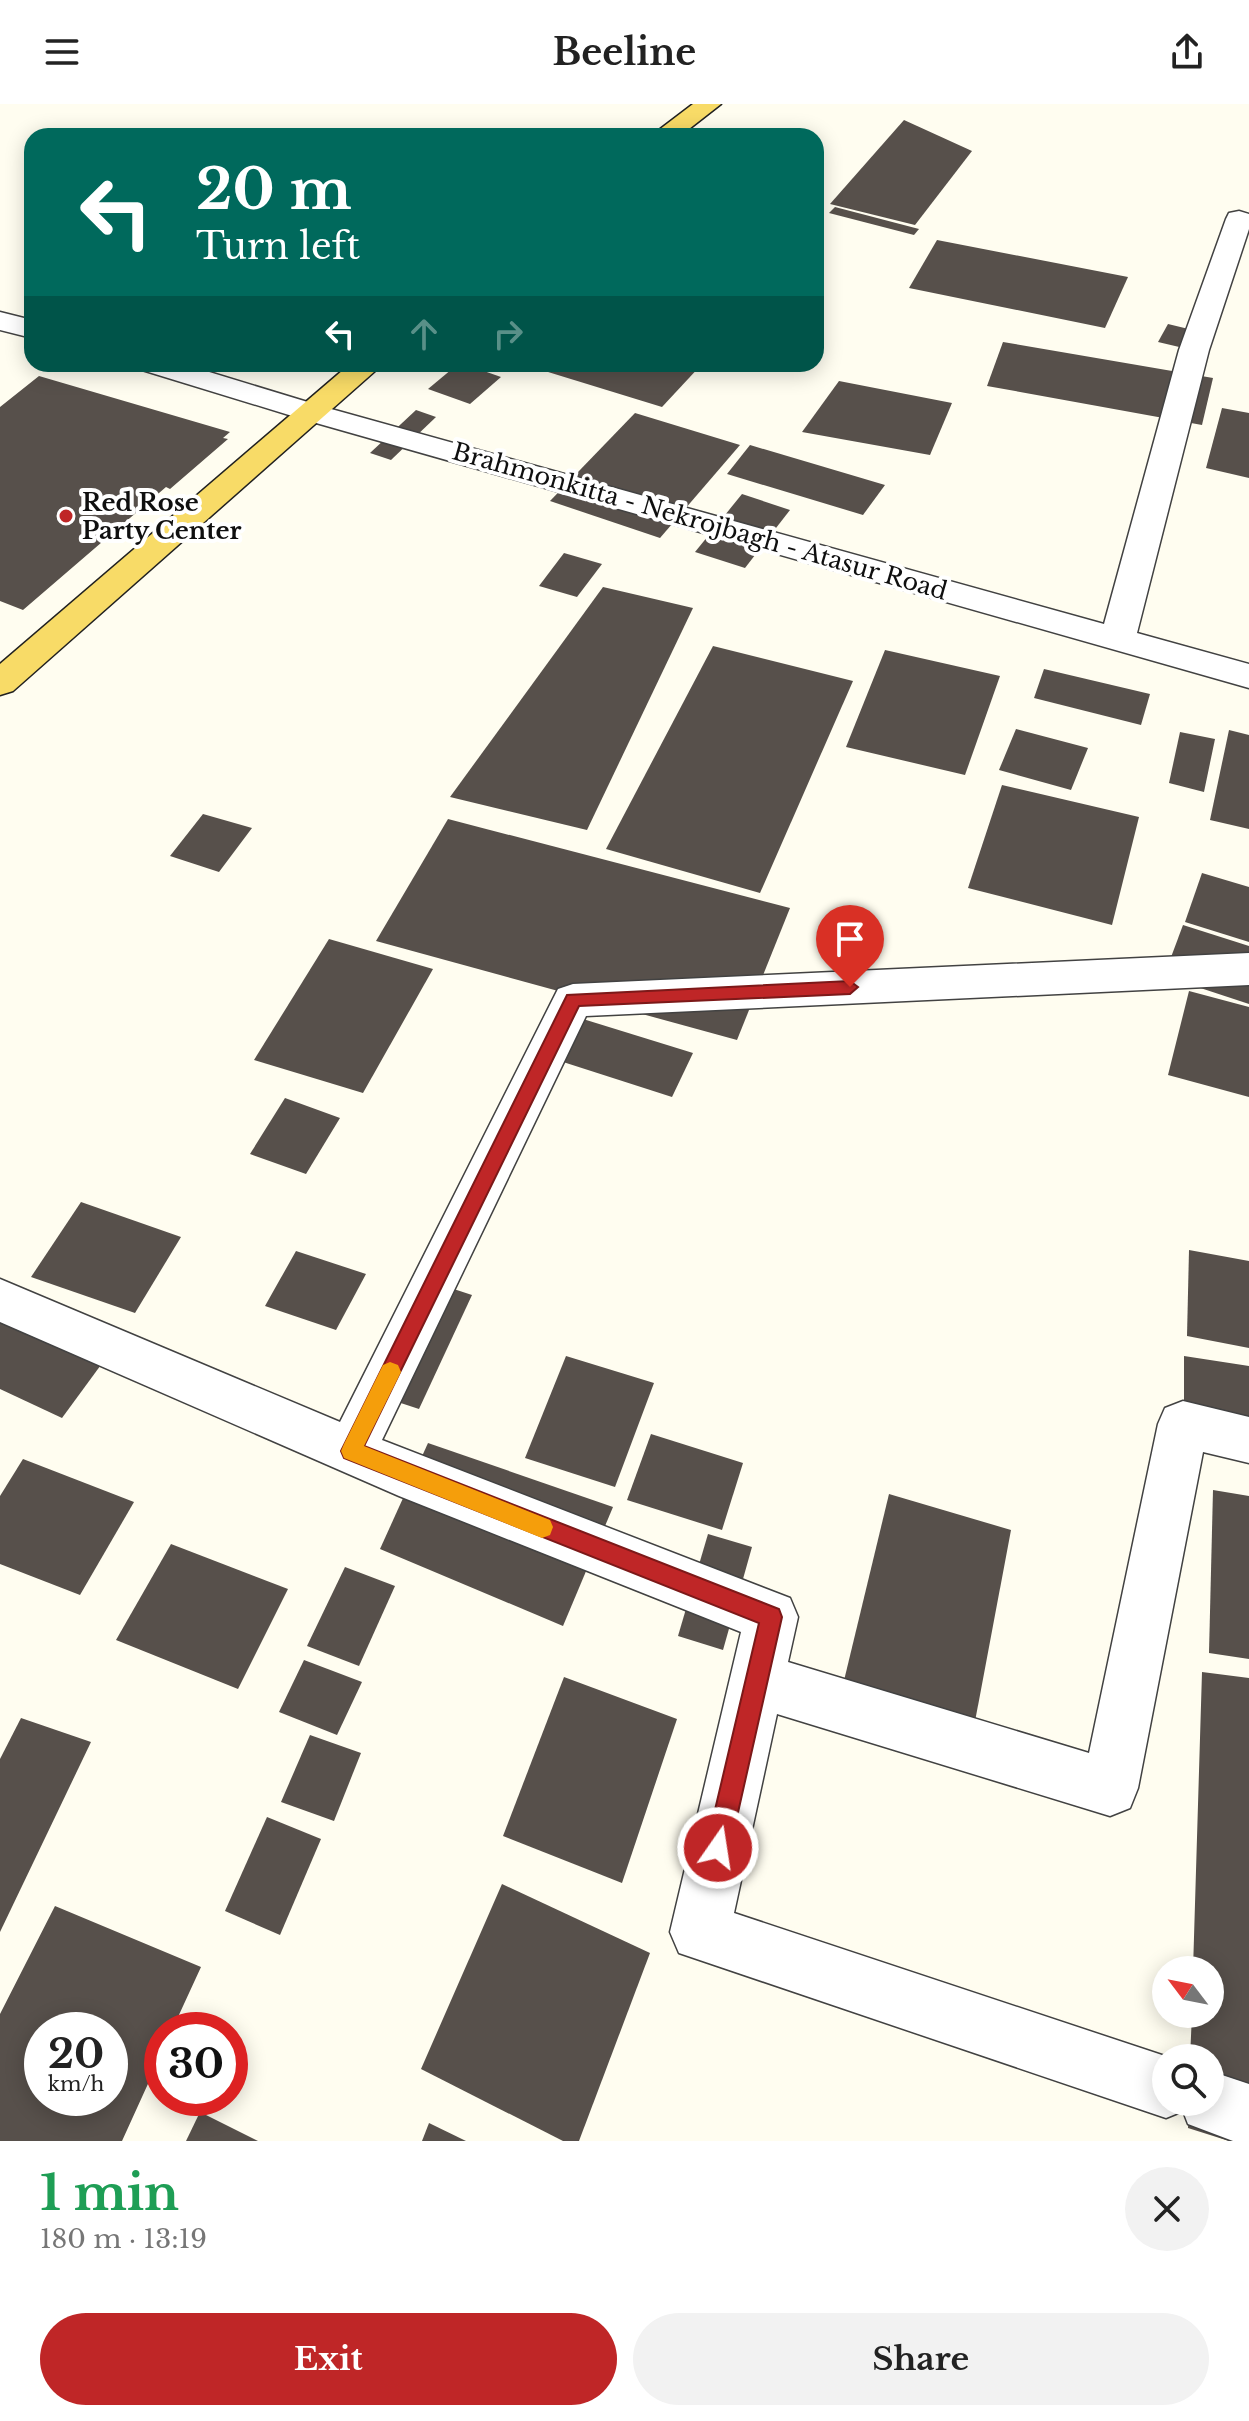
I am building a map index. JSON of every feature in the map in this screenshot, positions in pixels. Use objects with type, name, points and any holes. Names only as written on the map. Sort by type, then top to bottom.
[{"type":"main road","points":[[675,128],[709,104]]},
{"type":"main road","points":[[0,683],[359,372]]},
{"type":"street","points":[[1118,638],[1194,350],[1239,219]]},
{"type":"street","points":[[0,321],[24,327]]},
{"type":"street","name":"Brahmonkitta - Nekrojbagh - Atasur Road","points":[[178,372],[313,413],[1249,676]]},
{"type":"street","points":[[351,1451],[573,1000],[1249,969]]},
{"type":"street","points":[[0,1300],[351,1451],[771,1617],[700,1932],[1152,2082]]},
{"type":"street","points":[[756,1680],[1110,1788],[1183,1424],[1249,1440]]},
{"type":"street","points":[[1224,2107],[1249,2115]]},
{"type":"building","points":[[904,120],[972,151],[915,225],[830,204]]},
{"type":"building","points":[[835,207],[919,229],[914,235],[829,213]]},
{"type":"building","points":[[937,240],[1128,277],[1105,328],[909,288]]},
{"type":"building","points":[[1168,324],[1201,332],[1192,350],[1158,342]]},
{"type":"building","points":[[1003,342],[1213,378],[1202,425],[987,386]]},
{"type":"building","points":[[448,372],[487,372],[501,377],[470,404],[428,389]]},
{"type":"building","points":[[548,372],[695,372],[662,407]]},
{"type":"building","name":"Red Rose Party Center","points":[[39,376],[230,432],[223,438],[228,439],[170,489],[166,487],[23,610],[0,601],[0,407]]},
{"type":"building","points":[[839,381],[952,403],[930,455],[802,432]]},
{"type":"building","points":[[1222,408],[1249,413],[1249,478],[1206,468]]},
{"type":"building","points":[[416,410],[436,417],[391,460],[370,453]]},
{"type":"building","points":[[635,413],[740,445],[660,538],[550,501]]},
{"type":"building","points":[[750,445],[885,485],[863,515],[727,474]]},
{"type":"building","points":[[742,494],[790,510],[745,568],[695,552]]},
{"type":"building","points":[[564,553],[602,564],[577,597],[539,586]]},
{"type":"building","points":[[603,587],[693,608],[587,830],[450,797]]},
{"type":"building","points":[[713,646],[853,681],[760,893],[606,849]]},
{"type":"building","points":[[885,650],[1000,676],[965,775],[846,747]]},
{"type":"building","points":[[1044,669],[1150,694],[1141,725],[1034,698]]},
{"type":"building","points":[[1016,729],[1088,748],[1071,790],[999,770]]},
{"type":"building","points":[[1229,730],[1249,735],[1249,829],[1210,820]]},
{"type":"building","points":[[1180,732],[1215,739],[1204,792],[1169,783]]},
{"type":"building","points":[[1002,785],[1139,817],[1112,925],[968,888]]},
{"type":"building","points":[[203,814],[252,828],[219,872],[170,856]]},
{"type":"building","points":[[448,819],[790,908],[737,1040],[376,941]]},
{"type":"building","points":[[1202,873],[1249,887],[1249,942],[1185,922]]},
{"type":"building","points":[[1183,925],[1249,946],[1249,1004],[1164,976]]},
{"type":"building","points":[[329,939],[433,969],[363,1093],[254,1060]]},
{"type":"building","points":[[1189,991],[1249,1007],[1249,1097],[1168,1075]]},
{"type":"building","points":[[583,1019],[693,1053],[672,1097],[560,1061]]},
{"type":"building","points":[[285,1098],[340,1118],[306,1174],[250,1154]]},
{"type":"building","points":[[81,1202],[181,1237],[135,1313],[31,1277]]},
{"type":"building","points":[[1189,1250],[1249,1261],[1249,1348],[1187,1336]]},
{"type":"building","points":[[296,1251],[366,1274],[336,1330],[265,1306]]},
{"type":"building","points":[[414,1276],[472,1295],[419,1409],[358,1389]]},
{"type":"building","points":[[0,1310],[106,1358],[62,1418],[0,1389]]},
{"type":"building","points":[[566,1356],[654,1383],[615,1487],[525,1458]]},
{"type":"building","points":[[1184,1356],[1249,1366],[1249,1461],[1184,1449]]},
{"type":"building","points":[[651,1434],[743,1463],[722,1530],[627,1500]]},
{"type":"building","points":[[428,1443],[613,1507],[563,1626],[380,1549]]},
{"type":"building","points":[[23,1459],[134,1502],[80,1595],[0,1564],[0,1496]]},
{"type":"building","points":[[1213,1490],[1249,1496],[1249,1659],[1209,1653]]},
{"type":"building","points":[[889,1494],[1011,1530],[967,1764],[834,1722]]},
{"type":"building","points":[[708,1534],[752,1547],[723,1650],[678,1636]]},
{"type":"building","points":[[171,1544],[288,1589],[238,1689],[116,1640]]},
{"type":"building","points":[[345,1567],[395,1586],[359,1666],[307,1646]]},
{"type":"building","points":[[304,1660],[362,1682],[337,1735],[279,1712]]},
{"type":"building","points":[[1202,1672],[1249,1678],[1249,2141],[1229,2141],[1188,2128],[1188,2116],[1224,2116],[1224,2044],[1191,2044],[1191,2028],[1224,2028],[1224,1956],[1193,1956]]},
{"type":"building","points":[[564,1677],[677,1719],[622,1883],[503,1836]]},
{"type":"building","points":[[21,1718],[91,1742],[0,1932],[0,1759]]},
{"type":"building","points":[[310,1735],[361,1753],[334,1821],[281,1802]]},
{"type":"building","points":[[267,1817],[321,1839],[280,1935],[225,1911]]},
{"type":"building","points":[[502,1884],[650,1953],[579,2141],[563,2141],[421,2069]]},
{"type":"building","points":[[55,1906],[201,1967],[180,2012],[144,2012],[144,2093],[122,2141],[0,2141],[0,2014]]},
{"type":"building","points":[[198,2116],[208,2116],[258,2141],[186,2141]]},
{"type":"building","points":[[429,2123],[466,2141],[422,2141]]},
{"type":"slow traffic","points":[[390,1372],[351,1451],[542,1527]]},
{"type":"place","name":"Red Rose Party Center","points":[[66,516]]},
{"type":"route","points":[[718,1848],[771,1617],[351,1451],[573,1000],[850,987]]}]
